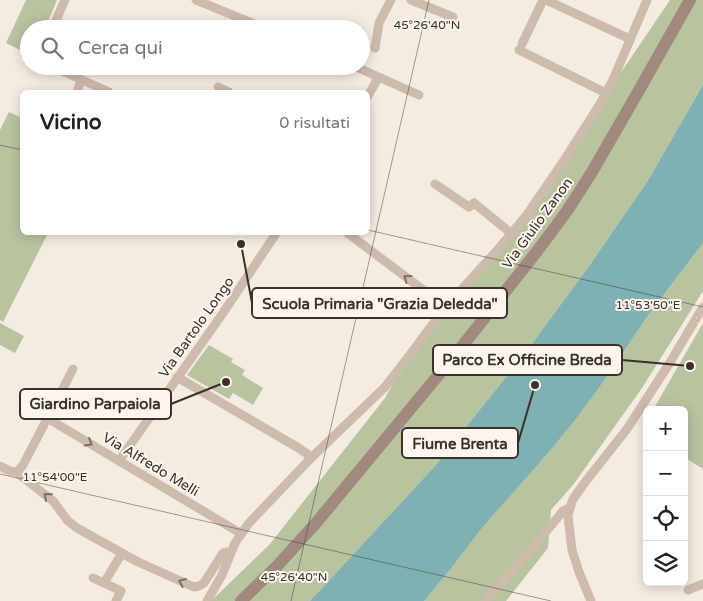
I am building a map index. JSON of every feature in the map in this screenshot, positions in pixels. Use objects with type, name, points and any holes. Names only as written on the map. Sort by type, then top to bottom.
[{"type":"street","points":[[56,20],[64,0]]},
{"type":"street","points":[[196,0],[246,20]]},
{"type":"street","points":[[375,48],[379,23],[391,0]]},
{"type":"street","points":[[411,0],[453,18]]},
{"type":"street","points":[[606,93],[521,47],[545,0],[630,39]]},
{"type":"street","name":"Via Giulio Zanon","points":[[207,601],[222,575],[240,533],[311,458],[385,386],[446,307],[512,234],[565,159],[606,93],[647,0]]},
{"type":"street","name":"Via Giulio Zanon","points":[[241,601],[316,524],[538,250],[567,211],[592,172],[690,0]]},
{"type":"street","points":[[370,74],[419,95]]},
{"type":"street","points":[[70,75],[104,90]]},
{"type":"street","points":[[370,92],[378,78]]},
{"type":"street","points":[[78,90],[81,80]]},
{"type":"street","points":[[218,87],[225,90]]},
{"type":"street","name":"Via Giulio Zanon","points":[[435,184],[469,207],[474,203],[512,234]]},
{"type":"street","name":"Via Bartolo Longo","points":[[119,461],[223,313],[275,235]]},
{"type":"street","points":[[350,235],[446,307]]},
{"type":"street","points":[[591,601],[572,550],[568,516],[573,500],[632,421],[669,364],[703,306]]},
{"type":"street","points":[[17,472],[73,369]]},
{"type":"street","points":[[177,377],[297,447],[311,458]]},
{"type":"street","name":"Via Alfredo Melli","points":[[47,418],[240,533]]},
{"type":"street","points":[[0,466],[9,471],[17,472],[39,489],[53,501],[73,524],[122,553],[167,576],[194,587],[204,583],[223,553],[230,553]]},
{"type":"street","points":[[484,601],[531,550],[563,511],[570,508]]},
{"type":"street","points":[[104,583],[122,553]]},
{"type":"street","points":[[93,578],[121,591],[116,601]]},
{"type":"street","points":[[688,590],[703,584]]},
{"type":"green space","points":[[26,0],[57,0],[49,20],[20,20],[20,50],[6,43]]},
{"type":"green space","points":[[670,0],[703,0],[703,85],[647,182],[526,352],[434,467],[310,601],[211,601],[270,544],[385,398],[396,378],[466,286],[513,235]]},
{"type":"green space","points":[[9,112],[20,117],[20,235],[47,235],[3,322],[0,320],[0,130]]},
{"type":"green space","points":[[703,243],[703,291],[642,388],[573,485],[551,510],[548,548],[506,601],[424,601],[482,528],[516,489],[623,352],[649,314]]},
{"type":"green space","points":[[0,323],[24,336],[15,353],[0,345]]},
{"type":"green space","points":[[703,323],[703,469],[688,460],[688,406],[655,406]]},
{"type":"green space","points":[[209,345],[233,359],[231,362],[245,370],[242,375],[263,388],[253,405],[233,393],[229,399],[187,375]]},
{"type":"water","points":[[703,85],[703,243],[649,314],[575,420],[482,528],[424,601],[310,601],[434,467],[526,352],[647,182]]},
{"type":"place","name":"Scuola Primaria \"Grazia Deledda\"","points":[[241,244]]},
{"type":"place","name":"Parco Ex Officine Breda","points":[[690,366]]},
{"type":"place","name":"Giardino Parpaiola","points":[[226,382]]},
{"type":"place","name":"Fiume Brenta","points":[[535,385]]}]
